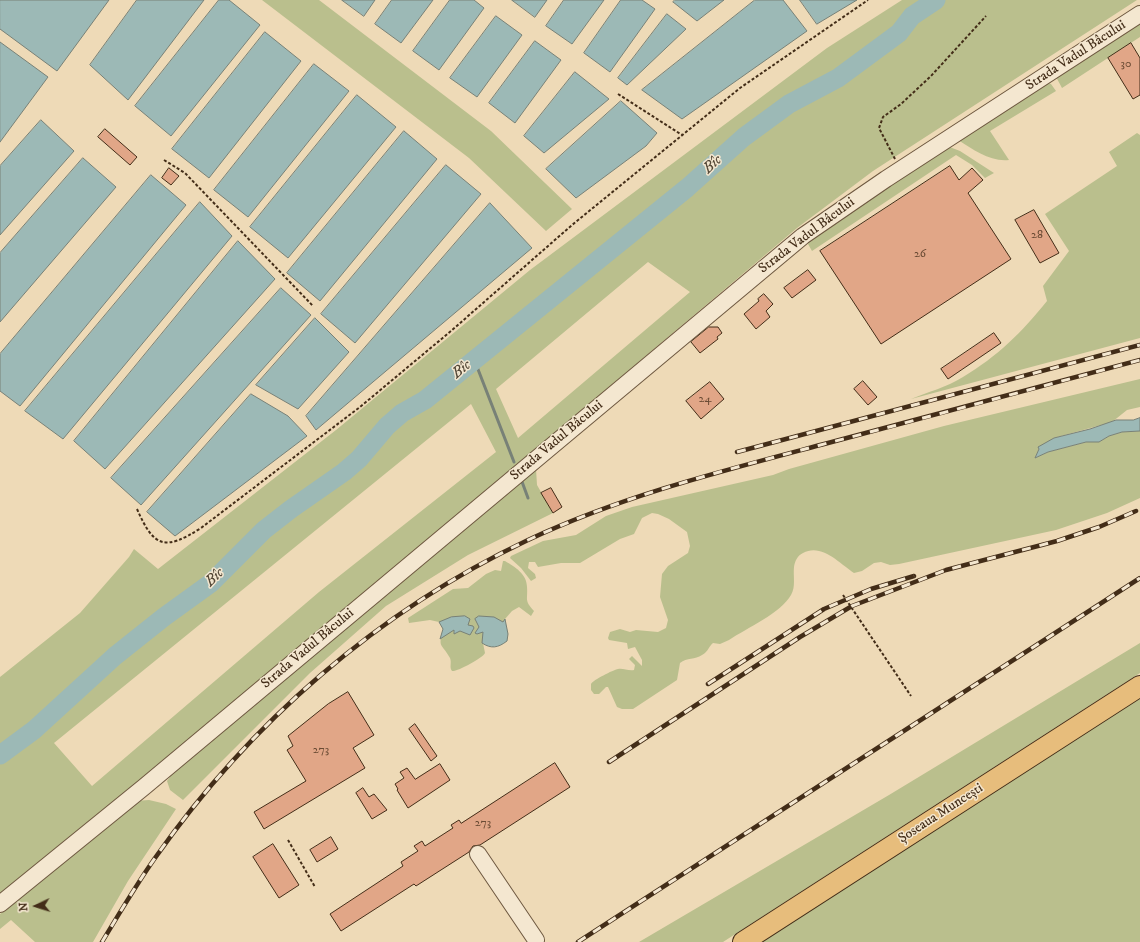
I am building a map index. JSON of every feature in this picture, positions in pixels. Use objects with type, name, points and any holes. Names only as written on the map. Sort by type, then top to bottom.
[{"type":"main road","name":"Șoseaua Muncești","points":[[743,942],[1140,686]]},
{"type":"street","name":"Strada Vadul Bâcului","points":[[0,904],[144,786],[803,236],[900,169],[1140,14]]},
{"type":"street","points":[[478,854],[536,940]]},
{"type":"path","points":[[137,509],[145,527],[154,538],[166,543],[182,540],[201,528],[360,407],[451,331],[572,225],[740,88],[868,0]]},
{"type":"path","points":[[900,169],[885,143],[879,128],[883,117],[901,104],[931,76],[986,16]]},
{"type":"path","points":[[618,94],[682,135]]},
{"type":"path","points":[[164,160],[185,173],[312,306]]},
{"type":"path","points":[[843,596],[911,696]]},
{"type":"path","points":[[288,840],[315,886]]},
{"type":"green space","points":[[262,0],[319,0],[491,131],[572,209],[546,231],[469,158]]},
{"type":"green space","points":[[902,0],[1137,0],[873,171],[797,228],[361,597],[0,896],[0,677],[80,613],[129,557],[134,549],[158,569],[336,430],[530,270],[827,48]],"holes":[[[648,262],[690,292],[518,438],[496,389]],[[471,404],[496,452],[319,592],[92,786],[54,743]]]},
{"type":"green space","points":[[1140,20],[1140,37],[1062,88],[1055,75]]},
{"type":"green space","points":[[1046,82],[1051,84],[1056,91],[990,131],[1009,160],[989,157],[958,140]]},
{"type":"green space","points":[[1137,133],[1140,135],[1140,338],[911,399],[951,384],[976,369],[1009,343],[1038,312],[1047,301],[1043,286],[1069,251],[1045,214],[1117,166],[1109,152]]},
{"type":"green space","points":[[947,146],[960,151],[994,173],[985,178],[972,165],[956,155],[812,251],[808,244],[813,235]]},
{"type":"green space","points":[[1140,379],[1140,407],[1127,410],[1112,422],[1054,438],[1039,449],[1035,458],[1048,452],[1086,442],[1099,442],[1109,436],[1122,432],[1140,431],[1140,498],[1107,513],[1056,530],[899,564],[890,565],[881,562],[874,563],[862,571],[854,573],[837,560],[824,553],[810,551],[803,553],[798,557],[795,563],[793,592],[780,608],[729,640],[720,644],[713,643],[706,652],[699,657],[688,659],[680,663],[677,680],[633,709],[622,709],[617,707],[608,687],[606,687],[599,694],[594,694],[591,690],[591,684],[615,670],[634,670],[635,665],[629,659],[632,656],[642,666],[642,660],[635,647],[628,649],[627,643],[609,640],[608,638],[610,632],[620,629],[630,632],[636,630],[658,632],[666,628],[668,620],[660,597],[662,574],[668,566],[688,553],[690,546],[687,532],[669,519],[652,513],[642,518],[634,534],[620,539],[580,563],[561,563],[538,567],[535,562],[529,562],[528,568],[535,574],[536,578],[531,581],[521,568],[510,558],[511,556],[543,541],[576,535],[606,516],[632,507],[773,475],[789,469],[944,426]]},
{"type":"green space","points":[[536,469],[537,485],[553,513],[468,555],[386,606],[310,673],[183,800],[170,790],[167,781],[172,774]]},
{"type":"green space","points":[[503,561],[516,568],[525,578],[528,602],[534,611],[531,616],[519,607],[512,611],[505,619],[508,634],[507,641],[501,645],[492,647],[483,643],[485,653],[483,655],[464,667],[452,671],[450,658],[441,645],[443,629],[439,622],[430,620],[409,623],[408,618],[453,589],[468,588],[486,574],[495,570],[501,571]]},
{"type":"green space","points":[[1140,643],[1140,673],[723,942],[639,942],[889,795]]},
{"type":"green space","points":[[1140,696],[1140,942],[758,942]]},
{"type":"green space","points":[[149,800],[166,804],[176,809],[128,881],[93,942],[35,942],[11,920],[0,929],[0,914],[135,801]]},
{"type":"water","points":[[0,0],[109,0],[57,71],[0,29]]},
{"type":"water","points":[[137,0],[204,0],[128,100],[90,65]]},
{"type":"water","points":[[219,0],[229,0],[260,25],[171,136],[135,106]]},
{"type":"water","points":[[342,0],[375,0],[364,16]]},
{"type":"water","points":[[392,0],[433,0],[401,43],[375,24]]},
{"type":"water","points":[[450,0],[474,0],[484,8],[439,70],[413,51]]},
{"type":"water","points":[[512,0],[547,0],[535,17]]},
{"type":"water","points":[[564,0],[604,0],[572,44],[546,26]]},
{"type":"water","points":[[621,0],[642,0],[655,9],[610,72],[584,53]]},
{"type":"water","points":[[675,0],[724,0],[697,21],[673,2]]},
{"type":"water","points":[[755,0],[783,0],[807,31],[682,119],[642,90]]},
{"type":"water","points":[[800,0],[857,0],[817,24]]},
{"type":"water","points":[[667,14],[686,29],[627,85],[618,78]]},
{"type":"water","points":[[496,16],[522,35],[477,97],[450,78]]},
{"type":"water","points":[[265,32],[301,61],[209,178],[172,149]]},
{"type":"water","points":[[535,41],[561,60],[515,123],[489,103]]},
{"type":"water","points":[[0,42],[48,77],[0,142]]},
{"type":"water","points":[[314,64],[349,91],[248,217],[214,190]]},
{"type":"water","points":[[575,72],[609,99],[544,153],[524,136]]},
{"type":"water","points":[[357,95],[396,127],[288,258],[250,227]]},
{"type":"water","points":[[621,101],[657,133],[646,146],[576,198],[546,169]]},
{"type":"water","points":[[41,120],[74,151],[0,235],[0,166]]},
{"type":"water","points":[[404,131],[437,159],[320,301],[287,273]]},
{"type":"water","points":[[83,158],[116,187],[0,322],[0,253]]},
{"type":"water","points":[[446,165],[481,194],[355,343],[321,314]]},
{"type":"water","points":[[151,175],[186,205],[20,406],[0,391],[0,354]]},
{"type":"water","points":[[200,202],[232,236],[63,439],[25,411]]},
{"type":"water","points":[[490,203],[532,248],[316,430],[306,416]]},
{"type":"water","points":[[238,241],[275,279],[105,469],[74,441]]},
{"type":"water","points":[[281,288],[311,315],[141,505],[111,478]]},
{"type":"water","points":[[315,318],[349,352],[298,409],[256,385]]},
{"type":"water","points":[[251,394],[288,416],[307,436],[175,536],[147,512]]},
{"type":"water","points":[[1140,418],[1140,431],[1122,432],[1109,436],[1099,442],[1086,442],[1048,452],[1035,458],[1039,449],[1038,447],[1054,438],[1090,429],[1116,420],[1133,420]]},
{"type":"water","points":[[465,616],[470,619],[468,625],[473,626],[474,628],[470,635],[460,631],[454,634],[454,630],[440,639],[443,629],[439,622],[451,617]]},
{"type":"water","points":[[479,616],[494,617],[503,622],[505,619],[508,634],[507,641],[494,647],[482,643],[483,632],[477,634],[475,633],[479,627],[475,619]]},
{"type":"building","points":[[1131,43],[1140,58],[1140,95],[1133,99],[1108,58]]},
{"type":"building","points":[[105,129],[137,157],[130,165],[98,137]]},
{"type":"building","points":[[950,166],[959,180],[972,168],[983,180],[968,193],[1011,259],[881,344],[820,251]]},
{"type":"building","points":[[169,168],[179,176],[171,185],[162,178]]},
{"type":"building","points":[[1034,210],[1059,253],[1040,263],[1015,220]]},
{"type":"building","points":[[808,270],[816,280],[792,298],[784,288]]},
{"type":"building","points":[[764,294],[773,304],[766,311],[770,317],[756,329],[744,314],[759,301],[758,299]]},
{"type":"building","points":[[709,327],[718,327],[722,333],[717,337],[718,339],[700,353],[691,342]]},
{"type":"building","points":[[994,333],[1001,343],[948,379],[941,369]]},
{"type":"building","points":[[863,381],[877,397],[868,405],[854,389]]},
{"type":"building","points":[[710,382],[724,399],[701,419],[686,401]]},
{"type":"building","points":[[551,488],[562,507],[553,513],[541,493]]},
{"type":"building","points":[[348,692],[374,735],[353,748],[365,768],[264,829],[254,812],[306,781],[287,750],[293,746],[288,736],[328,704]]},
{"type":"building","points":[[415,724],[437,756],[431,761],[409,729]]},
{"type":"building","points":[[555,763],[570,787],[480,845],[473,846],[469,852],[416,886],[414,884],[341,931],[330,914],[403,866],[401,862],[418,851],[414,846],[422,841],[425,846],[453,828],[451,825],[459,820],[461,823]]},
{"type":"building","points":[[440,764],[450,780],[408,808],[395,784],[404,778],[400,772],[407,768],[415,779]]},
{"type":"building","points":[[363,788],[369,797],[374,794],[387,810],[372,819],[356,793]]},
{"type":"building","points":[[331,837],[338,849],[317,862],[310,850]]},
{"type":"building","points":[[273,844],[299,885],[279,898],[253,857]]},
{"type":"waterway","name":"Bîc","points":[[0,755],[34,730],[115,656],[164,617],[211,583],[264,530],[344,472],[359,459],[387,426],[402,413],[425,400],[687,188],[744,137],[789,104],[838,78],[899,33],[912,16],[936,0]]},
{"type":"waterway","points":[[474,359],[514,462]]},
{"type":"waterway","points":[[521,479],[528,498]]},
{"type":"railway","points":[[737,452],[1140,345]]},
{"type":"railway","points":[[102,942],[148,868],[192,808],[232,761],[275,717],[321,675],[369,636],[420,601],[473,569],[528,540],[564,524],[676,485],[752,463],[1140,360]]},
{"type":"railway","points":[[609,762],[800,637],[852,606],[946,570],[1057,541],[1099,527],[1136,511]]},
{"type":"railway","points":[[708,684],[824,609],[871,589],[914,576]]},
{"type":"railway","points":[[578,942],[1140,578]]}]
